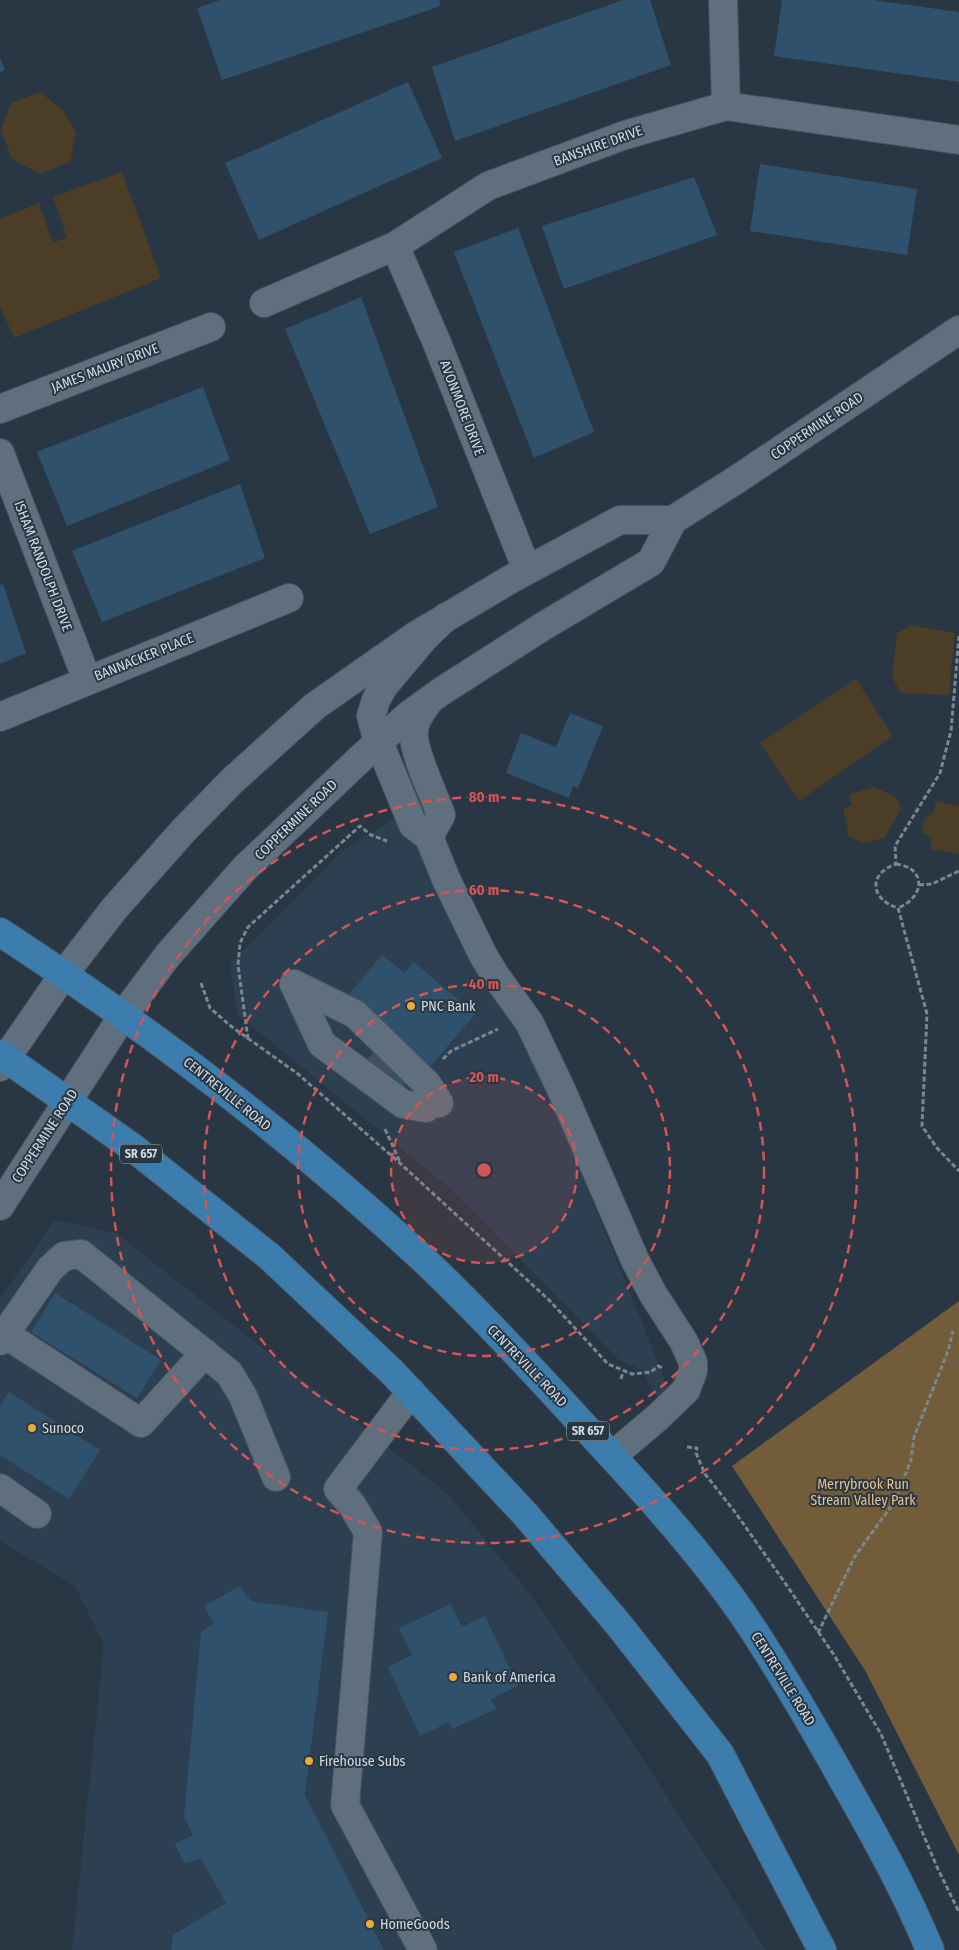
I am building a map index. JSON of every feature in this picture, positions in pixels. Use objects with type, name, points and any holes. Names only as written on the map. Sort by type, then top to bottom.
[{"type":"main road","name":"CENTREVILLE ROAD","points":[[0,932],[124,1014],[326,1174],[423,1259],[504,1341],[612,1456],[652,1500],[741,1612],[830,1757],[869,1826],[930,1950]]},
{"type":"main road","name":"SR 657","points":[[2,1059],[68,1101],[132,1147],[270,1257],[411,1392],[525,1514],[619,1625],[720,1754],[822,1950]]},
{"type":"street","points":[[723,0],[726,106]]},
{"type":"street","name":"BANSHIRE DRIVE","points":[[264,303],[394,246],[488,186],[625,135],[726,106],[959,140]]},
{"type":"street","name":"AVONMORE DRIVE","points":[[394,246],[437,343],[527,570]]},
{"type":"street","name":"JAMES MAURY DRIVE","points":[[0,409],[211,327]]},
{"type":"street","name":"COPPERMINE ROAD","points":[[0,1206],[124,1014],[184,935],[245,868],[379,742],[430,699],[542,627],[651,562],[673,520],[740,478],[959,330]]},
{"type":"street","name":"ISHAM RANDOLPH DRIVE","points":[[0,453],[87,680]]},
{"type":"street","points":[[2,1059],[64,974],[125,896],[184,830],[239,774],[315,706],[415,636],[446,617],[527,570],[620,520],[673,520]]},
{"type":"street","name":"BANNACKER PLACE","points":[[0,717],[289,598]]},
{"type":"street","points":[[446,617],[424,638],[392,674],[376,700],[371,716],[379,742],[413,825],[429,837],[446,880],[483,955],[529,1022],[561,1089],[635,1260],[653,1294],[690,1353],[693,1362],[686,1390],[612,1456]]},
{"type":"street","points":[[429,837],[440,815],[416,748],[414,731],[420,714],[430,699]]},
{"type":"street","points":[[294,984],[373,1053]]},
{"type":"street","points":[[294,984],[355,1014],[420,1097]]},
{"type":"street","points":[[294,984],[322,1044],[420,1097]]},
{"type":"street","points":[[205,1353],[141,1423],[3,1337],[50,1268],[64,1256],[81,1254],[205,1353],[229,1373],[242,1396],[276,1477]]},
{"type":"street","points":[[411,1392],[338,1489],[352,1505],[368,1532],[345,1805],[422,1950]]},
{"type":"street","points":[[0,1488],[38,1514]]},
{"type":"path","points":[[896,864],[895,846],[940,773],[951,731],[959,636]]},
{"type":"path","points":[[248,1039],[238,965],[240,943],[248,927],[360,826],[371,835],[394,842]]},
{"type":"path","points":[[896,864],[905,865],[915,872],[920,886],[916,896],[898,908],[888,905],[880,898],[876,888],[878,874],[886,867],[896,864]]},
{"type":"path","points":[[920,886],[932,884],[959,871]]},
{"type":"path","points":[[898,908],[927,1014],[922,1126],[937,1148],[959,1171]]},
{"type":"path","points":[[201,983],[210,1008],[248,1039],[298,1074],[402,1165],[549,1300],[608,1364],[632,1374],[651,1372],[658,1366],[690,1380]]},
{"type":"path","points":[[402,1165],[382,1122],[420,1097],[444,1068],[440,1062],[451,1051],[503,1027]]},
{"type":"path","points":[[818,1633],[855,1556],[896,1501],[911,1460],[914,1437],[944,1360],[953,1331]]},
{"type":"path","points":[[621,1379],[624,1372]]},
{"type":"path","points":[[688,1447],[697,1448],[696,1453],[705,1474],[735,1512],[834,1655],[881,1734],[937,1867],[959,1912]]},
{"type":"shaded area","points":[[40,92],[64,111],[76,133],[70,162],[40,174],[12,159],[1,130],[11,103]]},
{"type":"shaded area","points":[[122,172],[161,278],[14,338],[0,306],[0,219],[39,203],[53,243],[67,237],[53,197]]},
{"type":"shaded area","points":[[911,625],[955,633],[949,695],[901,693],[892,677],[897,633]]},
{"type":"shaded area","points":[[856,679],[893,736],[799,801],[760,743]]},
{"type":"shaded area","points":[[875,787],[897,798],[901,809],[885,838],[864,843],[849,837],[843,808],[852,806],[850,794]]},
{"type":"shaded area","points":[[429,797],[677,1410],[666,1414],[642,1370],[619,1360],[453,1191],[237,1014],[230,964],[344,850]]},
{"type":"shaded area","points":[[936,801],[959,806],[959,854],[930,849],[932,838],[921,832],[925,818],[934,812]]},
{"type":"shaded area","points":[[55,1220],[116,1233],[448,1494],[530,1594],[626,1733],[766,1950],[72,1950],[104,1645],[75,1586],[0,1541],[0,1299]]},
{"type":"green space","name":"Merrybrook Run Stream Valley Park","points":[[959,1301],[959,1855],[866,1672],[732,1466]]},
{"type":"building","points":[[220,0],[439,0],[441,6],[222,80],[197,8]]},
{"type":"building","points":[[623,0],[650,0],[671,65],[455,141],[432,67]]},
{"type":"building","points":[[782,0],[873,0],[959,12],[959,82],[774,56]]},
{"type":"building","points":[[0,57],[5,70],[0,72]]},
{"type":"building","points":[[408,82],[442,158],[259,240],[225,163]]},
{"type":"building","points":[[760,164],[917,189],[907,255],[750,231]]},
{"type":"building","points":[[694,177],[717,235],[564,289],[542,226]]},
{"type":"building","points":[[518,228],[594,432],[534,458],[454,252]]},
{"type":"building","points":[[361,297],[438,507],[370,534],[285,329]]},
{"type":"building","points":[[203,387],[230,460],[67,526],[37,452]]},
{"type":"building","points":[[240,484],[265,558],[102,622],[72,551]]},
{"type":"building","points":[[3,584],[26,653],[0,664],[0,585]]},
{"type":"building","points":[[570,713],[603,726],[578,788],[573,786],[569,798],[506,773],[521,733],[556,747]]},
{"type":"building","name":"PNC Bank","points":[[382,955],[404,973],[414,962],[475,1014],[428,1069],[422,1063],[398,1093],[367,1066],[373,1053],[388,1035],[346,998]]},
{"type":"building","points":[[55,1293],[161,1360],[137,1398],[31,1332]]},
{"type":"building","name":"Sunoco","points":[[9,1392],[100,1450],[69,1499],[0,1455],[0,1405]]},
{"type":"building","points":[[240,1586],[251,1601],[328,1612],[305,1795],[384,1950],[171,1950],[173,1935],[226,1903],[201,1859],[184,1863],[175,1844],[193,1835],[184,1817],[201,1631],[214,1624],[204,1606]]},
{"type":"building","name":"Bank of America","points":[[451,1604],[462,1627],[485,1616],[518,1686],[491,1699],[496,1709],[452,1729],[449,1722],[420,1736],[388,1667],[412,1655],[399,1628]]},
{"type":"tunnel","points":[[373,1053],[405,1084]]},
{"type":"place","name":"PNC Bank","points":[[411,1006]]},
{"type":"place","name":"Sunoco","points":[[32,1428]]},
{"type":"place","name":"Bank of America","points":[[453,1677]]},
{"type":"place","name":"Firehouse Subs","points":[[309,1761]]},
{"type":"place","name":"HomeGoods","points":[[370,1924]]}]
